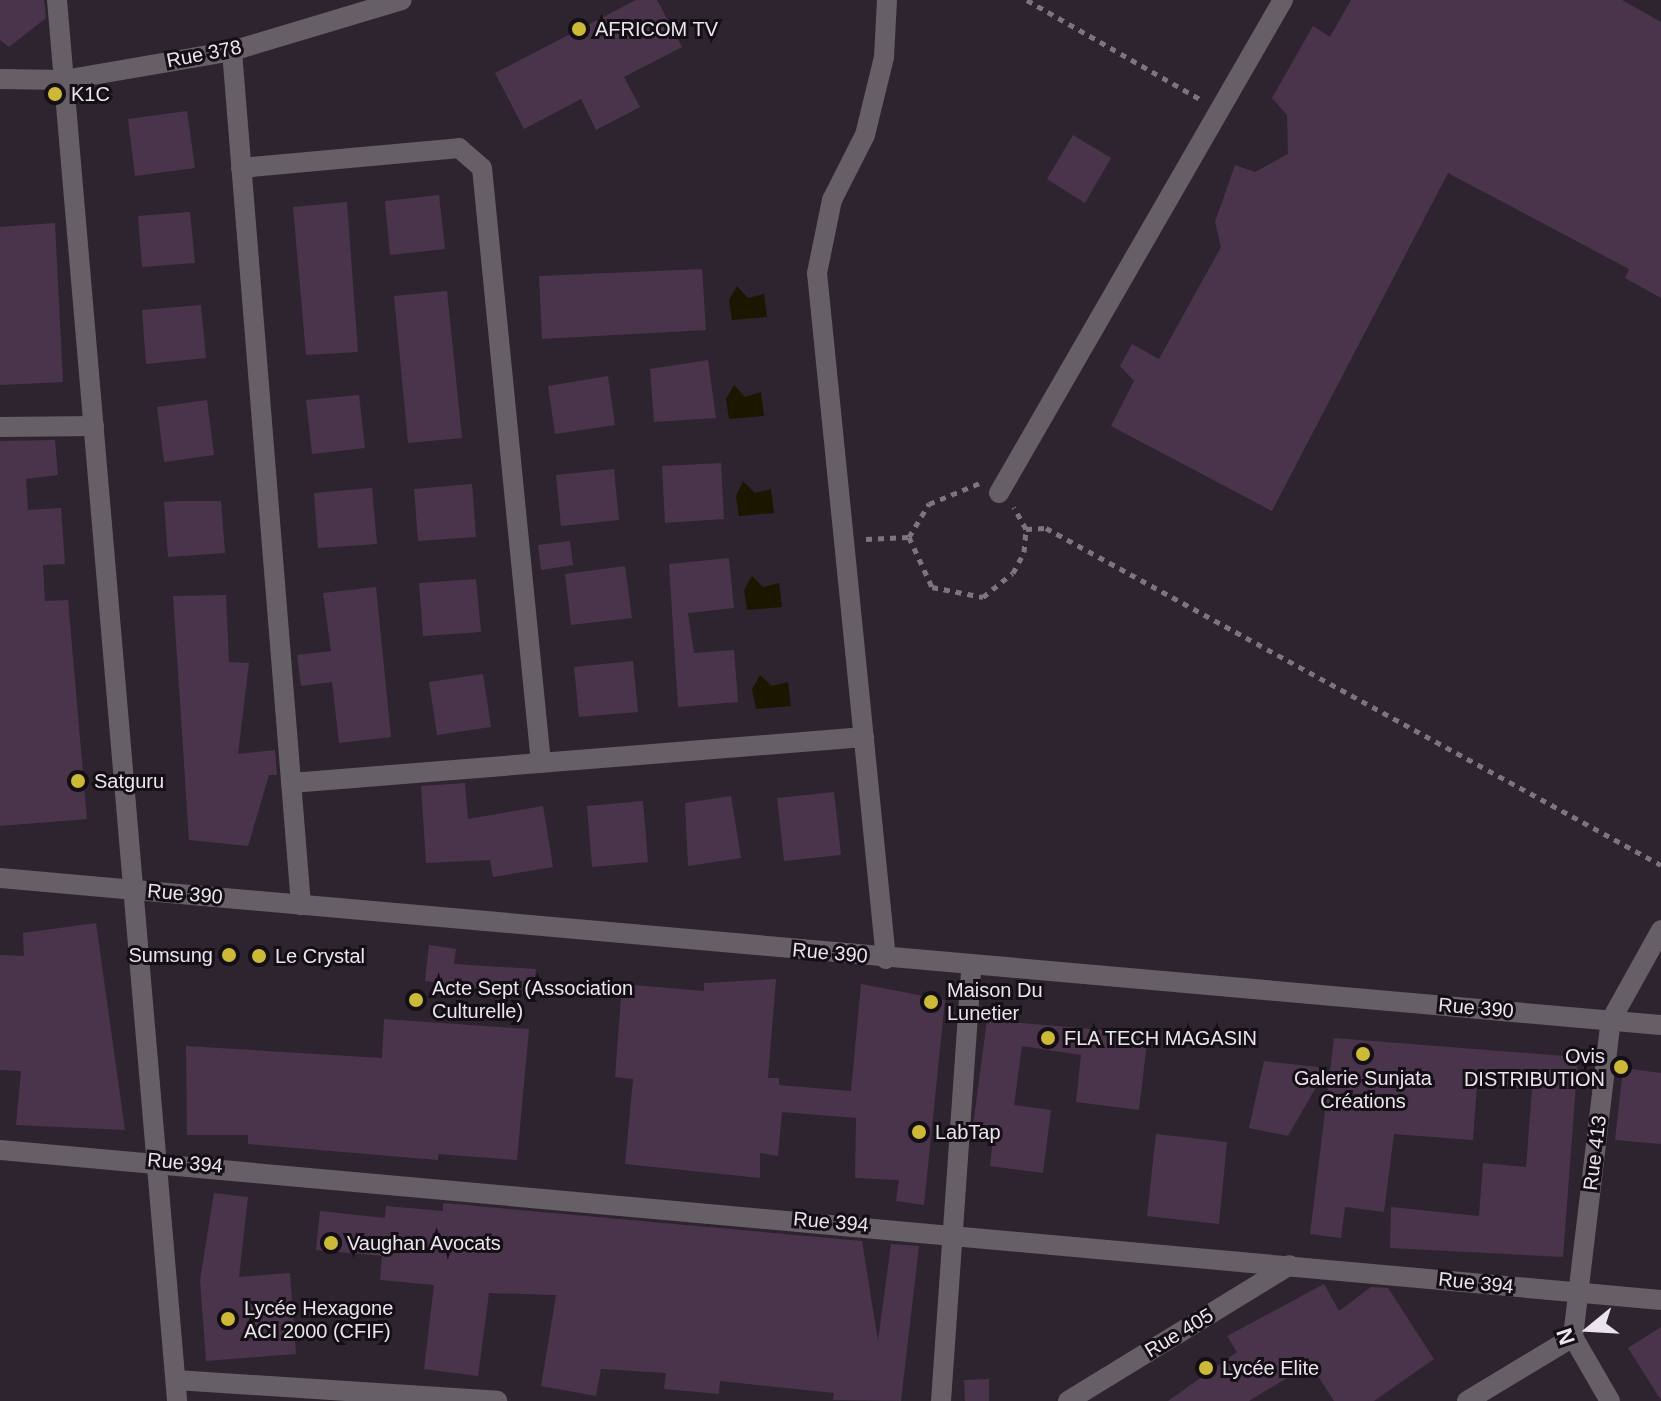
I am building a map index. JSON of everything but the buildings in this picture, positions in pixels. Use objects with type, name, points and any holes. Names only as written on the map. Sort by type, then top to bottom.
[{"type":"street","points":[[57,0],[177,1401]]},
{"type":"street","name":"Rue 378","points":[[0,79],[64,80],[232,51],[402,0]]},
{"type":"street","points":[[886,959],[817,273],[832,200],[865,135],[884,57],[887,0]]},
{"type":"street","points":[[999,493],[1283,0]]},
{"type":"street","points":[[232,51],[301,905]]},
{"type":"street","points":[[241,168],[459,148],[482,168],[541,763]]},
{"type":"street","points":[[0,427],[94,426]]},
{"type":"street","points":[[291,783],[864,737]]},
{"type":"street","name":"Rue 390","points":[[0,878],[971,967],[1661,1025]]},
{"type":"street","name":"Rue 413","points":[[1573,1337],[1611,1020],[1661,930]]},
{"type":"street","points":[[941,1401],[971,967]]},
{"type":"street","name":"Rue 394","points":[[0,1150],[157,1160],[1661,1300]]},
{"type":"street","name":"Rue 405","points":[[1068,1401],[1290,1265]]},
{"type":"street","points":[[1467,1401],[1573,1337],[1610,1401]]},
{"type":"street","points":[[176,1380],[497,1401]]},
{"type":"path","points":[[1027,0],[1220,111]]},
{"type":"path","points":[[845,541],[909,537],[941,495],[979,483],[999,493],[1026,529]]},
{"type":"path","points":[[1026,529],[1046,528],[1661,865]]},
{"type":"path","points":[[909,537],[932,587],[983,597],[1013,573],[1026,529]]},
{"type":"shaded area","points":[[737,286],[748,298],[764,294],[767,317],[732,320],[729,300]]},
{"type":"shaded area","points":[[734,385],[745,397],[761,392],[764,416],[729,419],[726,399]]},
{"type":"shaded area","points":[[743,481],[755,493],[771,489],[774,513],[739,516],[736,496]]},
{"type":"shaded area","points":[[752,576],[763,587],[779,583],[782,607],[747,610],[744,590]]},
{"type":"shaded area","points":[[760,675],[772,686],[788,682],[791,706],[756,709],[752,689]]},
{"type":"place","name":"AFRICOM TV","points":[[579,29]]},
{"type":"place","name":"K1C","points":[[55,94]]},
{"type":"place","name":"Satguru","points":[[78,781]]},
{"type":"place","name":"Sumsung","points":[[229,955]]},
{"type":"place","name":"Le Crystal","points":[[259,956]]},
{"type":"place","name":"Acte Sept (Association Culturelle)","points":[[416,1000]]},
{"type":"place","name":"Maison Du Lunetier","points":[[931,1002]]},
{"type":"place","name":"FLA TECH MAGASIN","points":[[1048,1038]]},
{"type":"place","name":"Galerie Sunjata Créations","points":[[1363,1054]]},
{"type":"place","name":"Ovis DISTRIBUTION","points":[[1621,1067]]},
{"type":"place","name":"LabTap","points":[[919,1132]]},
{"type":"place","name":"Vaughan Avocats","points":[[331,1243]]},
{"type":"place","name":"Lycée Hexagone ACI 2000 (CFIF)","points":[[228,1319]]},
{"type":"place","name":"Lycée Elite","points":[[1206,1368]]}]
